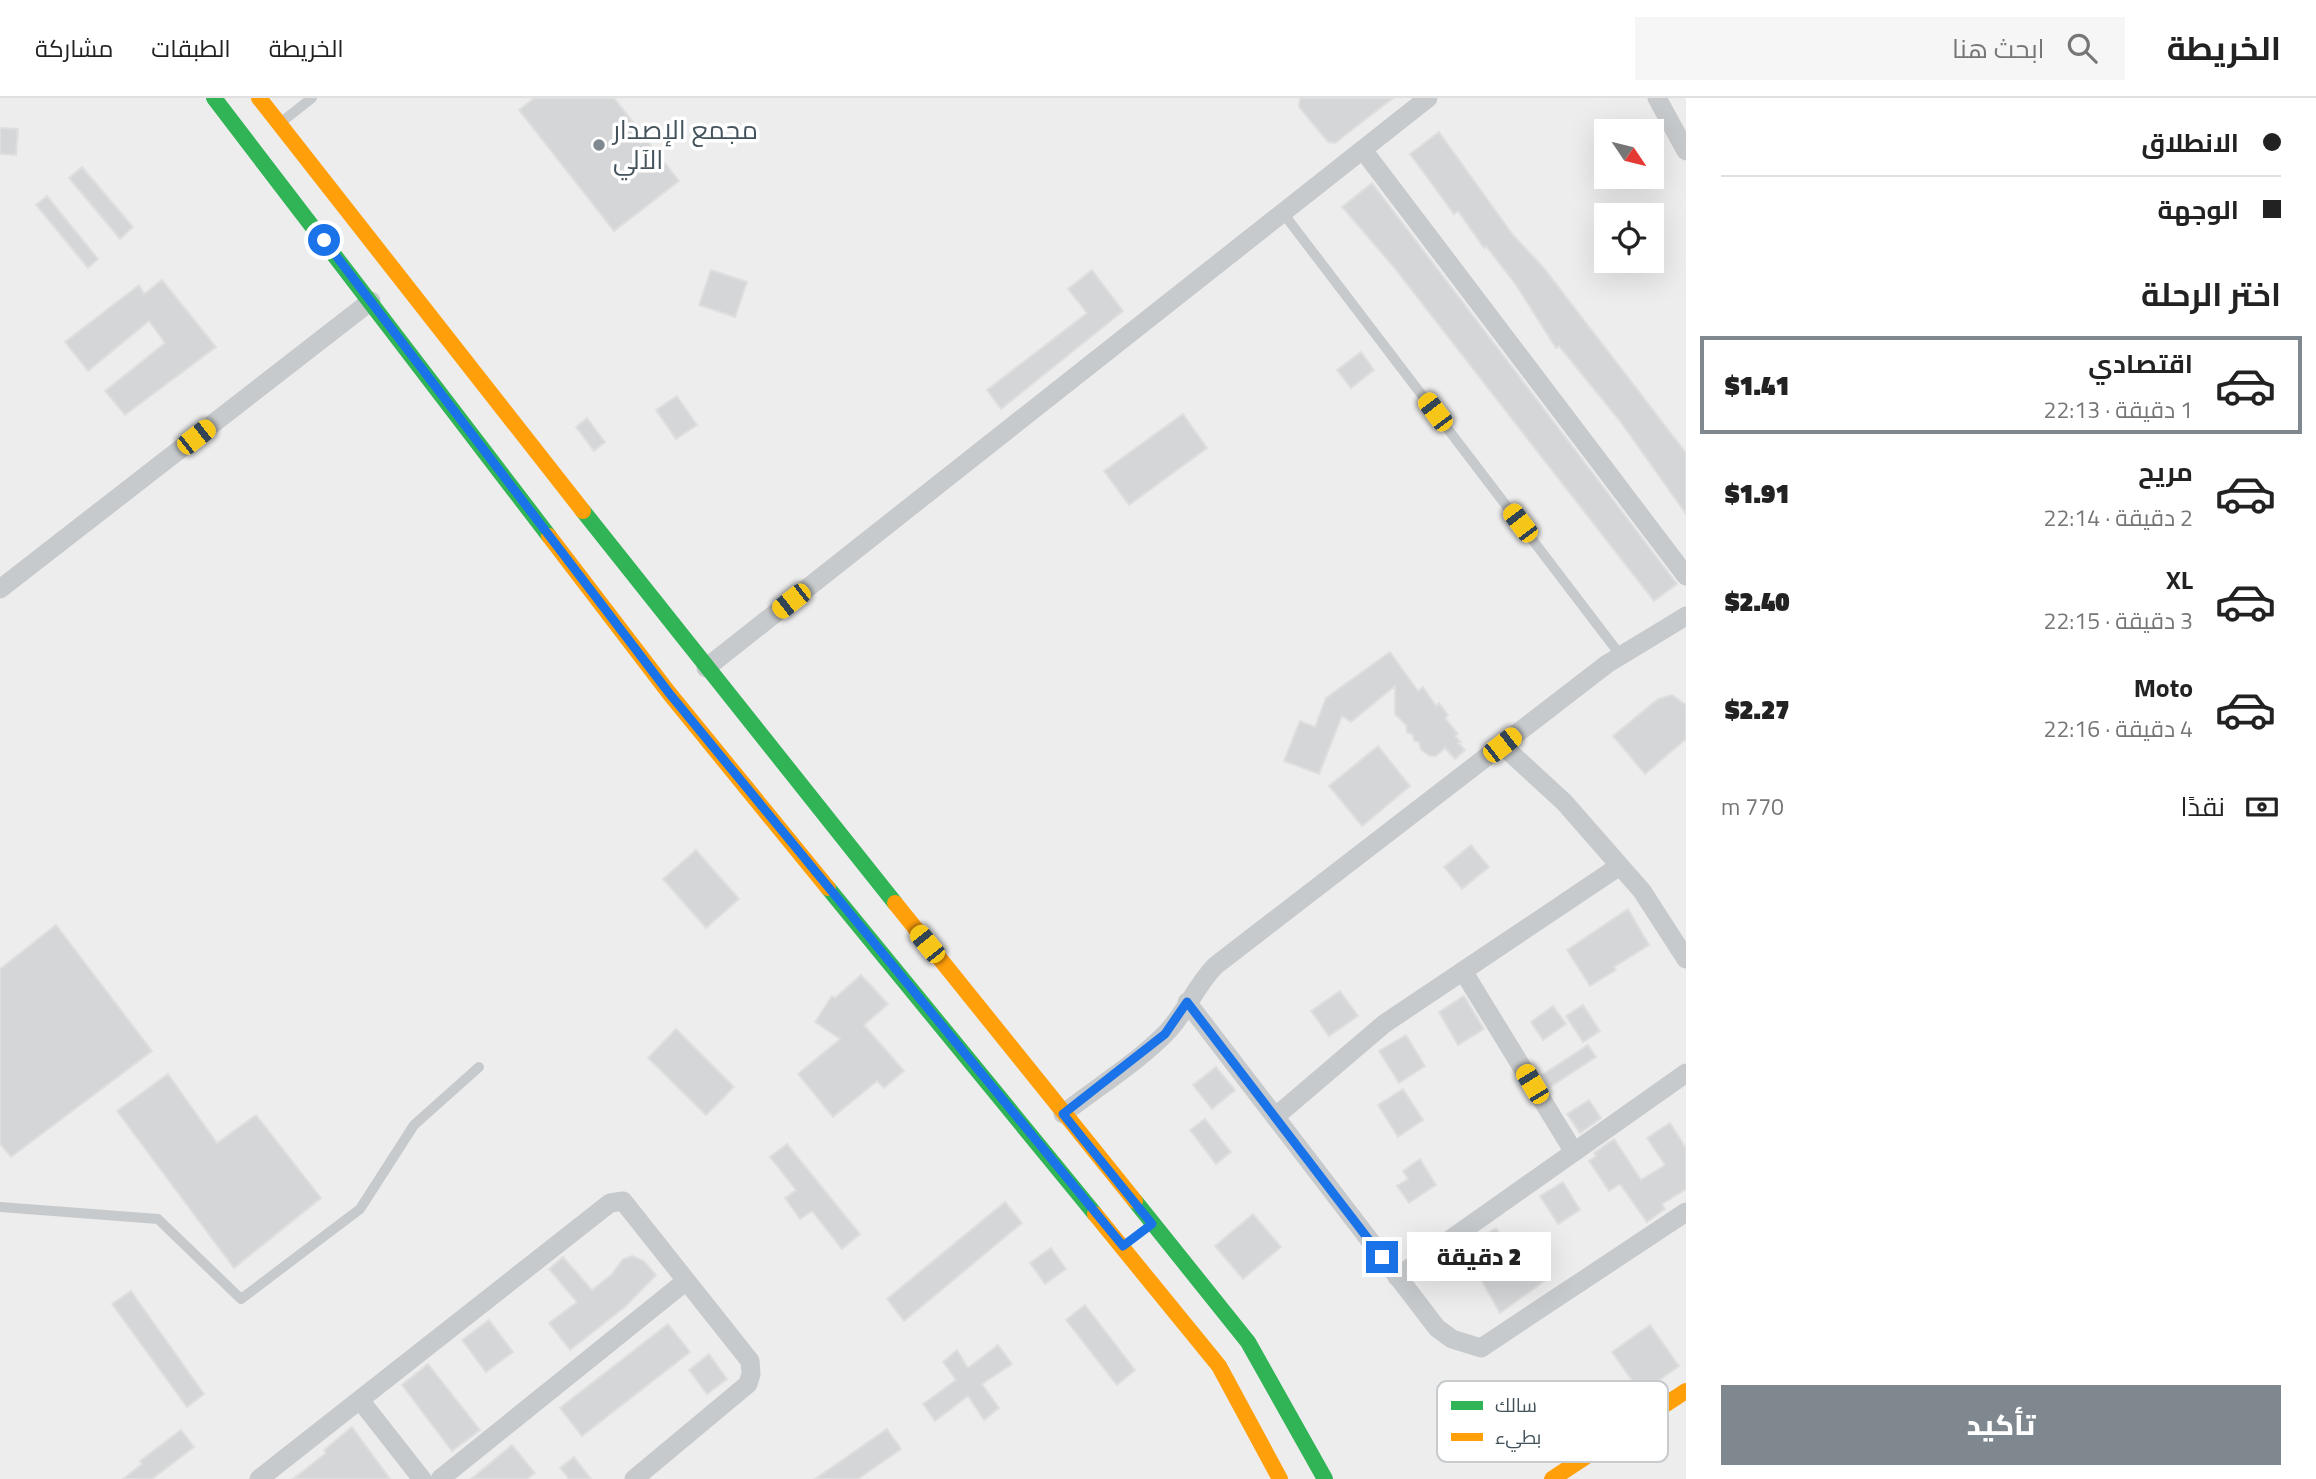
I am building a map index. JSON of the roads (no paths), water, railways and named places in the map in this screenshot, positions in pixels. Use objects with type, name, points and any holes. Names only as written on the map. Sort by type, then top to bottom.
[{"type":"main road","points":[[214,98],[669,693],[1137,1235],[1248,1342],[1325,1479]]},
{"type":"main road","points":[[259,98],[696,674],[1063,1114],[1219,1366],[1280,1479]]},
{"type":"main road","points":[[669,693],[696,674]]},
{"type":"main road","points":[[1668,1403],[1686,1391]]},
{"type":"main road","points":[[1552,1479],[1578,1462]]},
{"type":"street","points":[[696,674],[1429,98]]},
{"type":"street","points":[[1657,98],[1686,151]]},
{"type":"street","points":[[1363,149],[1686,576]]},
{"type":"street","points":[[0,589],[371,301]]},
{"type":"street","points":[[1063,1114],[1165,1034],[1196,985],[1215,966],[1621,656],[1686,616]]},
{"type":"street","points":[[1502,745],[1564,802],[1618,867],[1642,891],[1686,959]]},
{"type":"street","points":[[1275,1117],[1384,1024],[1618,867]]},
{"type":"street","points":[[1463,971],[1574,1152]]},
{"type":"street","points":[[1187,1002],[1437,1328],[1452,1339],[1481,1348],[1686,1212]]},
{"type":"street","points":[[1397,1277],[1686,1073]]},
{"type":"street","points":[[259,1479],[610,1203],[623,1201],[750,1361],[751,1374],[748,1384],[634,1479]]},
{"type":"street","points":[[440,1479],[686,1281]]},
{"type":"street","points":[[360,1400],[422,1479]]},
{"type":"lane","points":[[280,124],[312,98]]},
{"type":"lane","points":[[1283,213],[1621,656]]},
{"type":"lane","points":[[0,1208],[158,1219],[241,1299],[360,1209],[414,1125],[480,1067]]},
{"type":"place","name":"مجمع الإصدار الآلي","points":[[599,145]]}]
